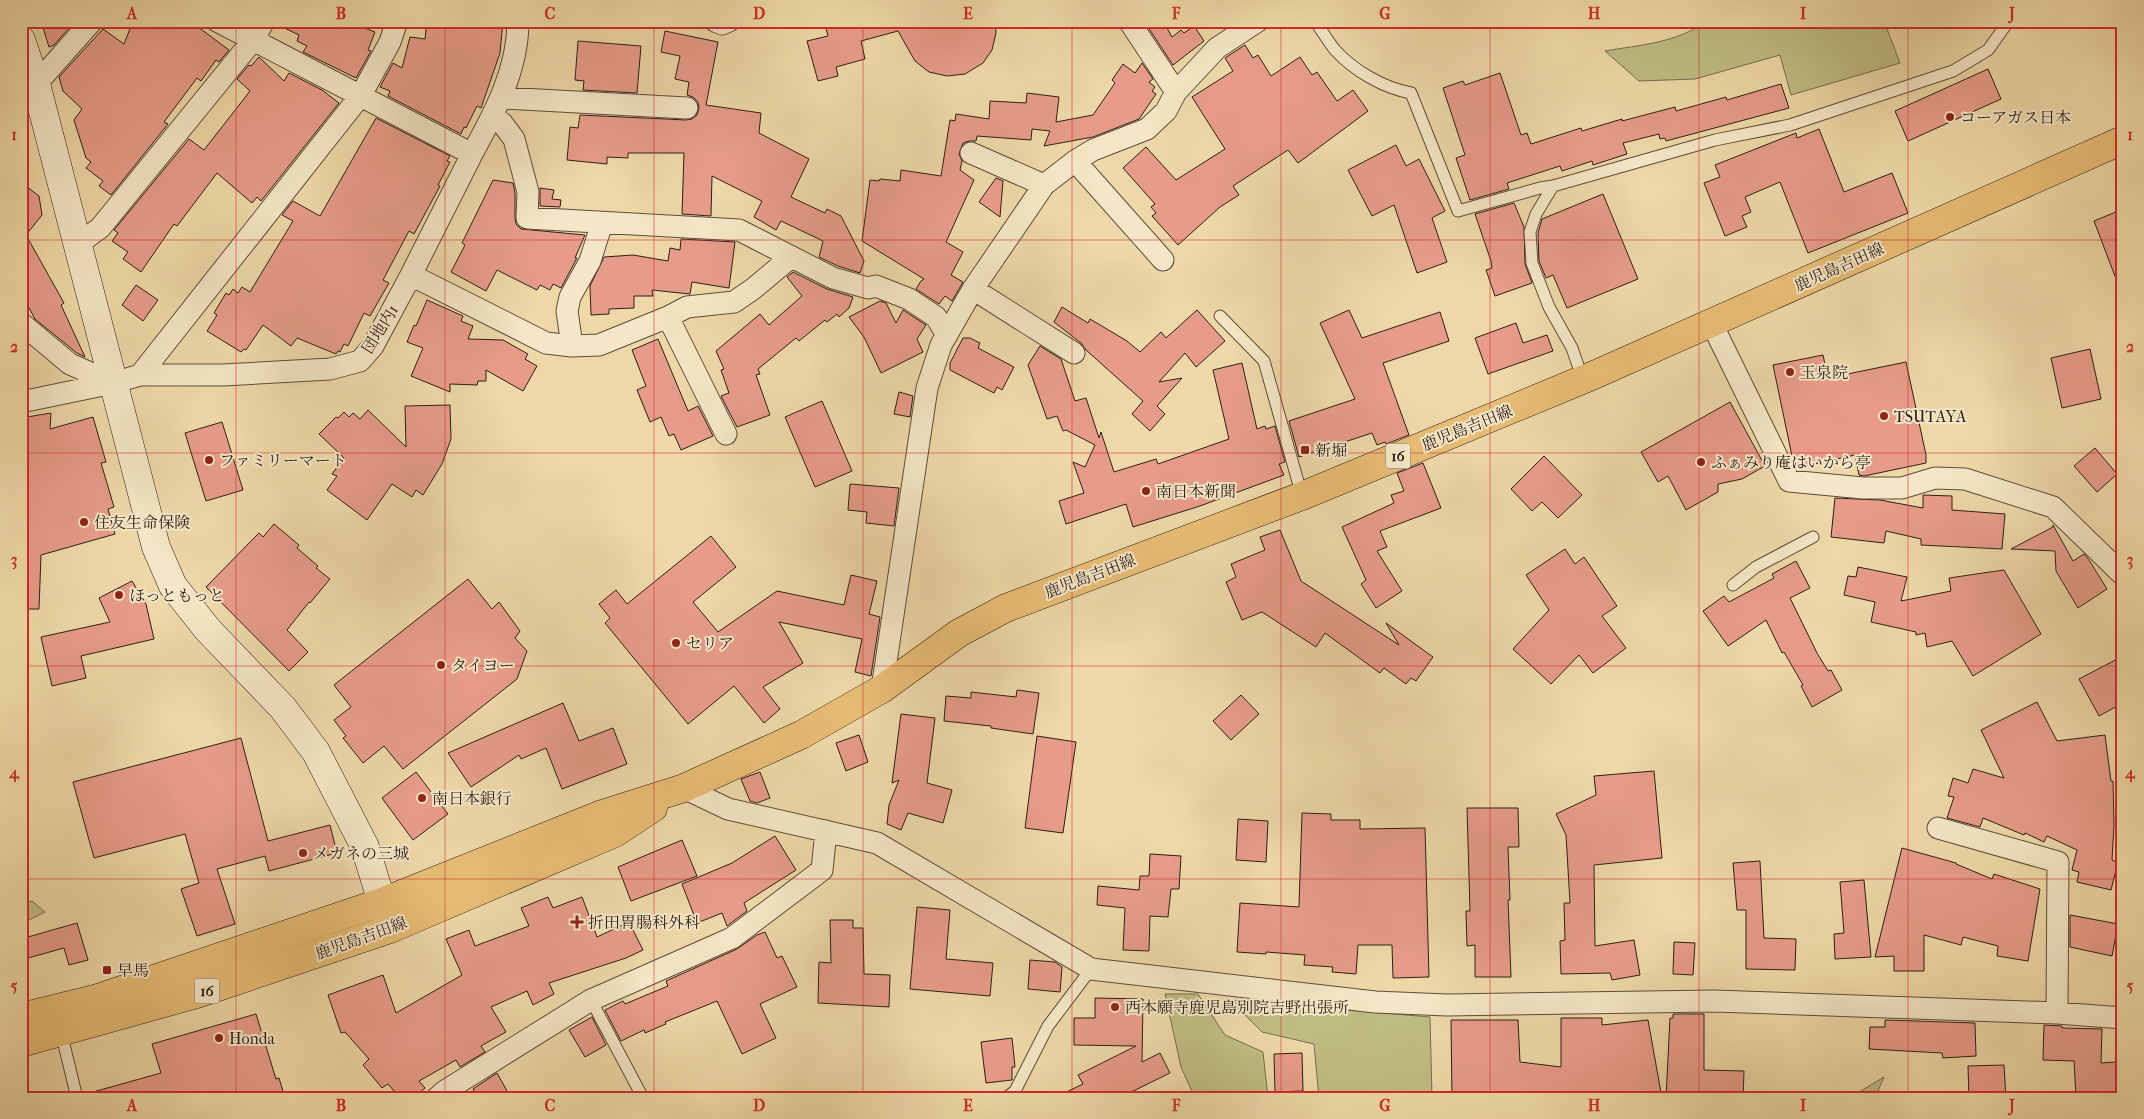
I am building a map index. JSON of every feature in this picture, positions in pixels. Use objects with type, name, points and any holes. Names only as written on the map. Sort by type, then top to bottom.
[{"type":"main road","name":"鹿児島吉田線","points":[[21,1017],[98,998],[382,902],[602,814],[684,788],[801,735],[882,688],[959,632],[1006,608],[1302,496],[1583,380],[2123,140]]},
{"type":"main road","name":"鹿児島吉田線","points":[[21,1043],[200,994],[390,929],[615,833],[684,788]]},
{"type":"street","points":[[29,93],[92,21]]},
{"type":"street","points":[[217,21],[472,154]]},
{"type":"street","points":[[78,244],[100,228],[253,40],[264,21]]},
{"type":"street","points":[[140,375],[361,95],[390,42],[397,21]]},
{"type":"street","name":"団地内1","points":[[21,402],[112,383],[140,375],[223,375],[330,369],[360,361],[373,346],[497,107],[512,66],[518,36],[518,21]]},
{"type":"street","points":[[715,21],[722,24],[729,21]]},
{"type":"street","points":[[1129,21],[1176,92]]},
{"type":"street","points":[[882,688],[927,388],[941,346],[947,335],[973,289],[1044,185],[1075,161],[1093,150],[1147,129],[1166,111],[1176,92],[1217,48],[1252,23]]},
{"type":"street","points":[[21,40],[29,93],[78,244],[112,383],[156,547],[173,586],[208,630],[283,708],[316,752],[365,847],[390,929]]},
{"type":"street","points":[[687,108],[497,107],[502,123],[514,139],[528,192],[527,218],[739,230],[832,278],[868,288],[876,286],[909,299],[936,317],[947,335]]},
{"type":"street","points":[[971,153],[1044,185]]},
{"type":"street","points":[[1075,161],[1163,260]]},
{"type":"street","points":[[572,346],[567,311],[570,298],[590,260],[602,223]]},
{"type":"street","points":[[411,275],[546,343],[572,346],[599,344],[668,317],[687,307],[734,302],[753,289],[790,258]]},
{"type":"street","points":[[973,289],[1074,353]]},
{"type":"street","points":[[668,317],[726,434]]},
{"type":"street","points":[[21,322],[70,364],[112,383]]},
{"type":"street","points":[[1712,324],[1789,481],[1863,488],[1902,488],[1935,478],[1964,479],[2053,507],[2123,575]]},
{"type":"street","points":[[684,788],[728,809],[877,843],[1091,969],[1375,1002],[1438,1005],[1714,1002],[2057,1013],[2123,1018]]},
{"type":"street","points":[[1938,828],[2058,862],[2057,1013]]},
{"type":"street","points":[[437,1098],[445,1090],[591,1000],[732,938],[822,870],[826,831]]},
{"type":"lane","points":[[1315,21],[1335,50],[1358,70],[1395,90],[1411,93],[1458,211],[1715,140],[1790,125],[1952,71],[1988,50],[2008,22]]},
{"type":"lane","points":[[1553,186],[1536,214],[1530,232],[1532,263],[1549,307],[1572,348],[1583,380]]},
{"type":"lane","points":[[1220,316],[1264,361],[1302,496]]},
{"type":"lane","points":[[1733,585],[1756,567],[1813,538]]},
{"type":"lane","points":[[1006,1098],[1015,1091],[1048,1026],[1091,969]]},
{"type":"lane","points":[[591,1000],[644,1098]]},
{"type":"lane","points":[[62,1032],[77,1098]]},
{"type":"shaded area","points":[[1706,21],[1884,21],[1900,63],[1791,95],[1780,55],[1695,79],[1639,81],[1605,51],[1671,39]]},
{"type":"shaded area","points":[[32,901],[45,912],[21,924],[21,905]]},
{"type":"shaded area","points":[[1165,994],[1198,994],[1225,1035],[1263,1052],[1268,1098],[1195,1098],[1181,1067]]},
{"type":"shaded area","points":[[1230,1000],[1430,1017],[1432,1098],[1319,1098],[1314,1044],[1262,1032]]},
{"type":"shaded area","points":[[1884,1077],[1875,1098],[1851,1098],[1851,1097]]},
{"type":"building","points":[[41,21],[75,21],[54,45],[49,47]]},
{"type":"building","points":[[104,21],[114,21],[114,24],[102,29]]},
{"type":"building","points":[[133,21],[190,21],[229,50],[219,62],[216,60],[201,81],[197,78],[164,122],[168,124],[111,195],[99,186],[103,181],[86,168],[91,162],[86,158],[74,120],[82,109],[63,91],[59,77],[103,29],[124,44]]},
{"type":"building","points":[[276,21],[346,21],[375,32],[368,50],[371,51],[356,78],[303,52],[307,46],[297,41],[299,35],[276,24]]},
{"type":"building","points":[[427,21],[503,21],[500,53],[481,108],[477,106],[461,134],[388,96],[390,91],[380,87],[393,63],[402,68],[410,37],[425,39]]},
{"type":"building","points":[[824,21],[995,21],[996,33],[992,50],[983,63],[965,74],[947,76],[929,72],[915,61],[898,31],[861,41],[865,59],[836,67],[838,76],[818,81],[807,41],[828,36]]},
{"type":"building","points":[[1144,21],[1163,21],[1172,37],[1181,30],[1184,33],[1194,26],[1204,41],[1173,65]]},
{"type":"building","points":[[665,31],[718,42],[706,105],[761,113],[759,133],[809,159],[791,197],[825,213],[827,209],[841,216],[864,261],[860,273],[819,257],[823,241],[781,221],[776,230],[754,217],[762,201],[712,176],[711,216],[682,214],[684,153],[628,153],[628,158],[607,157],[607,164],[567,160],[570,127],[578,128],[580,115],[686,120],[692,119],[697,115],[698,102],[693,97],[687,95],[689,82],[675,79],[680,56],[661,52]]},
{"type":"building","points":[[578,41],[641,46],[637,93],[583,90],[584,81],[575,80]]},
{"type":"building","points":[[1245,45],[1253,58],[1258,55],[1271,76],[1300,57],[1312,75],[1317,72],[1337,101],[1353,90],[1368,111],[1298,163],[1288,150],[1233,186],[1239,195],[1220,207],[1178,245],[1152,216],[1156,213],[1151,207],[1155,204],[1123,168],[1146,147],[1176,180],[1225,149],[1192,97],[1233,71],[1225,58]]},
{"type":"building","points":[[259,57],[284,81],[289,73],[322,90],[339,103],[261,201],[257,197],[252,203],[217,173],[177,226],[174,224],[141,272],[123,259],[128,252],[112,241],[118,233],[114,230],[189,139],[204,150],[250,91],[237,79]]},
{"type":"building","points":[[1142,63],[1153,79],[1149,82],[1155,87],[1152,91],[1156,94],[1139,119],[1093,137],[1044,146],[1050,131],[1032,129],[1031,140],[977,136],[976,141],[963,143],[959,154],[962,161],[960,170],[974,180],[946,242],[963,252],[951,275],[963,282],[952,301],[945,296],[939,304],[916,289],[924,279],[862,241],[870,180],[900,181],[901,170],[941,176],[950,120],[955,121],[956,114],[989,119],[990,101],[1026,103],[1027,93],[1059,97],[1056,122],[1093,115],[1115,83],[1112,80],[1123,64],[1135,73]]},
{"type":"building","points":[[1988,69],[2001,99],[1908,141],[1895,111]]},
{"type":"building","points":[[1500,73],[1521,135],[1527,133],[1531,144],[1581,128],[1582,131],[1622,119],[1622,121],[1675,107],[1676,111],[1726,97],[1727,100],[1781,84],[1789,108],[1666,141],[1665,138],[1660,139],[1659,134],[1623,143],[1627,154],[1593,165],[1592,161],[1562,171],[1560,166],[1507,183],[1509,189],[1470,200],[1456,158],[1465,155],[1443,88],[1463,81],[1465,85]]},
{"type":"building","points":[[376,118],[450,156],[447,161],[450,162],[438,185],[440,186],[414,234],[409,231],[383,280],[389,283],[370,316],[364,313],[348,346],[344,344],[340,352],[338,351],[336,354],[297,338],[291,346],[263,325],[246,350],[244,349],[241,352],[207,331],[217,315],[214,313],[226,293],[229,295],[233,289],[238,293],[242,287],[250,292],[293,221],[282,215],[293,201],[320,216]]},
{"type":"building","points":[[1819,129],[1844,192],[1892,173],[1908,213],[1808,253],[1780,182],[1745,197],[1751,212],[1742,216],[1747,227],[1725,236],[1704,183],[1720,177],[1715,165],[1796,133],[1797,138]]},
{"type":"building","points":[[1396,145],[1406,166],[1419,159],[1445,211],[1432,218],[1447,262],[1417,273],[1394,205],[1372,216],[1348,170]]},
{"type":"building","points":[[996,178],[1003,181],[1000,217],[979,202]]},
{"type":"building","points":[[493,180],[513,183],[516,224],[521,229],[585,235],[575,258],[577,258],[561,288],[553,284],[550,290],[540,285],[537,290],[497,270],[486,291],[451,272],[465,245],[462,243]]},
{"type":"building","points":[[21,182],[39,196],[42,215],[26,235],[64,303],[61,305],[85,357],[77,353],[35,319],[21,293]]},
{"type":"building","points":[[540,188],[554,190],[552,199],[561,200],[560,207],[540,206]]},
{"type":"building","points":[[1603,194],[1638,279],[1567,308],[1553,275],[1546,278],[1539,261],[1538,233],[1542,219]]},
{"type":"building","points":[[1514,203],[1524,227],[1525,264],[1532,283],[1495,296],[1486,270],[1492,268],[1491,261],[1475,214]]},
{"type":"building","points":[[2123,209],[2123,292],[2121,292],[2094,221]]},
{"type":"building","points":[[681,239],[735,242],[729,288],[692,282],[690,294],[652,290],[653,296],[634,296],[634,308],[609,309],[609,314],[591,315],[590,286],[604,257],[633,255],[668,261],[670,248],[680,250]]},
{"type":"building","points":[[793,272],[827,289],[853,297],[849,308],[839,317],[837,314],[827,322],[825,320],[799,341],[796,338],[758,369],[760,374],[756,375],[770,415],[737,427],[721,396],[729,393],[721,370],[724,369],[716,351],[760,314],[769,325],[802,296],[787,277]]},
{"type":"building","points":[[136,285],[158,300],[143,321],[122,305]]},
{"type":"building","points":[[427,300],[463,316],[461,321],[473,326],[468,339],[503,340],[528,354],[525,359],[537,366],[523,391],[486,370],[486,381],[478,381],[477,385],[450,384],[450,392],[411,376],[423,348],[407,342]]},
{"type":"building","points":[[880,301],[886,303],[896,323],[903,310],[926,325],[917,339],[923,352],[881,373],[864,337],[849,317]]},
{"type":"building","points":[[1062,307],[1088,323],[1090,319],[1127,341],[1140,352],[1161,332],[1166,338],[1197,310],[1225,341],[1196,367],[1185,353],[1159,382],[1182,378],[1157,406],[1165,414],[1150,431],[1132,414],[1143,401],[1086,350],[1081,343],[1054,322]]},
{"type":"building","points":[[1349,310],[1362,338],[1440,312],[1449,341],[1383,363],[1409,435],[1386,444],[1385,442],[1377,445],[1372,433],[1299,457],[1289,421],[1355,399],[1320,323]]},
{"type":"building","points":[[1516,323],[1523,343],[1547,335],[1553,351],[1488,374],[1475,338]]},
{"type":"building","points":[[963,338],[970,338],[980,343],[978,348],[1014,367],[1002,390],[997,387],[994,393],[950,370],[950,363]]},
{"type":"building","points":[[658,339],[688,411],[698,406],[713,436],[681,450],[674,434],[669,436],[661,417],[650,422],[637,390],[646,386],[632,350]]},
{"type":"building","points":[[1040,346],[1061,359],[1075,401],[1086,398],[1099,438],[1101,432],[1114,472],[1156,459],[1158,464],[1229,439],[1213,370],[1242,363],[1257,429],[1265,426],[1266,429],[1275,426],[1285,462],[1279,464],[1284,475],[1200,506],[1133,527],[1126,504],[1066,524],[1059,501],[1084,493],[1073,462],[1085,467],[1095,445],[1066,430],[1063,431],[1057,416],[1047,419],[1028,365]]},
{"type":"building","points":[[2090,349],[2101,399],[2062,408],[2051,358]]},
{"type":"building","points":[[1823,355],[1828,378],[1906,362],[1926,455],[1926,463],[1864,476],[1859,475],[1855,455],[1796,468],[1773,365]]},
{"type":"building","points":[[899,392],[913,396],[910,417],[894,414]]},
{"type":"building","points":[[822,401],[852,471],[815,487],[785,417]]},
{"type":"building","points":[[1730,402],[1765,466],[1742,479],[1718,484],[1718,492],[1686,510],[1668,476],[1658,482],[1641,452]]},
{"type":"building","points":[[450,405],[451,439],[442,464],[423,495],[416,490],[412,497],[392,484],[367,520],[327,490],[337,476],[332,474],[344,458],[319,434],[336,417],[338,418],[344,412],[349,417],[353,413],[360,419],[368,410],[406,447],[405,406]]},
{"type":"building","points":[[51,413],[50,429],[93,417],[106,462],[101,463],[114,507],[108,509],[115,534],[41,555],[39,609],[21,609],[21,418]]},
{"type":"building","name":"ファミリーマート","points":[[222,422],[243,490],[206,501],[185,433]]},
{"type":"building","points":[[2095,448],[2117,474],[2097,492],[2074,466]]},
{"type":"building","points":[[1544,456],[1582,495],[1558,518],[1542,502],[1532,511],[1511,489]]},
{"type":"building","points":[[1423,463],[1441,508],[1380,531],[1387,547],[1377,551],[1402,591],[1376,608],[1361,584],[1366,580],[1342,527],[1394,503],[1391,495],[1404,491],[1397,473]]},
{"type":"building","points":[[850,484],[899,488],[894,526],[866,523],[867,512],[848,510]]},
{"type":"building","points":[[1923,495],[1952,496],[1952,510],[2005,514],[2002,549],[1921,545],[1921,539],[1886,531],[1884,543],[1831,537],[1835,498],[1880,500],[1923,508]]},
{"type":"building","points":[[274,524],[299,545],[297,548],[318,566],[316,568],[330,579],[287,630],[308,652],[289,671],[206,587],[259,533],[263,537]]},
{"type":"building","points":[[2053,525],[2073,561],[2084,554],[2107,589],[2078,608],[2056,571],[2055,551],[2011,549],[2053,527]]},
{"type":"building","points":[[1280,530],[1301,581],[1399,645],[1386,623],[1433,657],[1416,681],[1411,678],[1406,684],[1384,668],[1380,673],[1325,633],[1316,647],[1262,612],[1242,620],[1226,582],[1236,577],[1231,564],[1265,550],[1260,537]]},
{"type":"building","points":[[711,536],[736,567],[693,602],[718,632],[777,591],[844,605],[851,575],[877,581],[869,614],[880,617],[871,676],[855,672],[862,639],[779,622],[803,663],[763,687],[780,709],[764,723],[734,686],[688,724],[605,623],[610,618],[599,604],[616,590],[627,604]]},
{"type":"building","points":[[1565,549],[1575,564],[1584,557],[1617,606],[1602,616],[1626,648],[1593,673],[1579,655],[1551,684],[1513,649],[1549,610],[1526,575]]},
{"type":"building","points":[[1796,561],[1810,588],[1790,598],[1817,653],[1828,671],[1831,670],[1842,690],[1812,707],[1801,686],[1803,685],[1784,652],[1782,653],[1766,620],[1728,646],[1703,611],[1724,596],[1729,602],[1774,578],[1772,574]]},
{"type":"building","points":[[1858,567],[1907,577],[1901,601],[1951,591],[1949,578],[2004,570],[2041,634],[1973,676],[1952,641],[1927,647],[1925,633],[1916,635],[1916,632],[1871,622],[1875,602],[1844,595],[1848,576],[1856,577]]},
{"type":"building","name":"タイヨー","points":[[468,579],[492,609],[499,602],[520,631],[515,638],[527,651],[517,679],[403,769],[384,746],[363,763],[343,738],[346,736],[334,720],[351,707],[334,685]]},
{"type":"building","points":[[132,581],[146,604],[154,639],[81,656],[86,678],[52,686],[41,637],[110,622],[99,598]]},
{"type":"building","points":[[2123,656],[2123,703],[2099,716],[2079,679]]},
{"type":"building","points":[[1017,690],[1039,693],[1033,734],[991,728],[991,726],[944,721],[946,696],[971,698],[971,692],[1016,697]]},
{"type":"building","points":[[1241,695],[1259,714],[1231,740],[1213,721]]},
{"type":"building","points":[[2037,702],[2057,741],[2105,735],[2111,781],[2113,781],[2114,825],[2112,860],[2118,862],[2111,890],[2077,882],[2079,872],[2072,870],[2077,850],[2047,836],[2044,842],[1983,818],[1980,827],[1947,818],[1954,797],[1948,796],[1953,778],[1968,783],[1973,769],[2004,778],[1981,730]]},
{"type":"building","points":[[563,703],[579,741],[613,728],[627,764],[562,789],[546,748],[521,759],[519,755],[471,787],[448,753]]},
{"type":"building","points":[[901,714],[935,718],[927,783],[952,790],[943,823],[908,813],[901,830],[887,824],[889,805],[899,780],[892,783]]},
{"type":"building","points":[[859,735],[868,762],[846,771],[836,743]]},
{"type":"building","points":[[1037,736],[1076,742],[1063,833],[1025,828]]},
{"type":"building","points":[[241,738],[268,841],[330,825],[337,853],[269,871],[265,856],[217,869],[235,924],[197,936],[181,889],[199,883],[185,834],[94,858],[73,782]]},
{"type":"building","points":[[1654,771],[1662,858],[1594,865],[1595,946],[1634,940],[1640,975],[1612,980],[1610,973],[1561,974],[1560,941],[1565,940],[1564,903],[1570,903],[1566,835],[1556,814],[1596,795],[1594,776]]},
{"type":"building","points":[[416,772],[448,814],[413,840],[382,798]]},
{"type":"building","points":[[760,772],[770,798],[757,803],[750,801],[741,779]]},
{"type":"building","points":[[1467,808],[1518,808],[1519,847],[1508,847],[1511,977],[1475,977],[1475,945],[1467,946],[1466,911],[1470,911]]},
{"type":"building","points":[[1302,813],[1331,814],[1331,820],[1360,820],[1360,829],[1425,828],[1429,977],[1393,978],[1392,945],[1358,945],[1356,974],[1332,972],[1333,967],[1304,965],[1305,955],[1237,952],[1240,903],[1299,907]]},
{"type":"building","points":[[1238,819],[1268,821],[1266,862],[1236,860]]},
{"type":"building","points":[[775,836],[796,870],[744,903],[747,911],[727,926],[722,913],[697,923],[682,884],[732,863]]},
{"type":"building","points":[[682,840],[697,876],[631,901],[618,867]]},
{"type":"building","points":[[1902,848],[1956,863],[1992,879],[1994,874],[2040,889],[2028,961],[1997,956],[1998,946],[1963,937],[1961,945],[1924,935],[1924,971],[1894,971],[1894,956],[1875,957]]},
{"type":"building","points":[[1150,854],[1181,856],[1179,889],[1171,889],[1168,917],[1150,916],[1149,951],[1123,950],[1125,908],[1097,905],[1098,886],[1139,890],[1140,876],[1149,876]]},
{"type":"building","points":[[1760,861],[1764,938],[1796,939],[1795,970],[1746,969],[1746,910],[1737,910],[1733,863]]},
{"type":"building","points":[[1864,880],[1871,957],[1835,959],[1834,934],[1844,933],[1840,882]]},
{"type":"building","points":[[548,897],[553,908],[582,897],[597,937],[629,922],[643,950],[626,958],[549,983],[554,994],[533,1005],[527,991],[491,1007],[506,1032],[481,1046],[485,1052],[460,1067],[456,1060],[419,1081],[425,1088],[414,1098],[400,1098],[388,1084],[382,1088],[363,1065],[369,1059],[345,1032],[341,1033],[328,995],[383,975],[396,1013],[462,975],[446,939],[469,930],[475,946],[529,926],[521,908]]},
{"type":"building","points":[[917,907],[950,910],[946,959],[993,963],[990,996],[910,989]]},
{"type":"building","points":[[2070,915],[2118,924],[2112,956],[2070,947]]},
{"type":"building","points":[[830,920],[853,920],[853,928],[863,928],[864,974],[890,975],[889,1007],[818,1003],[819,962],[831,963]]},
{"type":"building","points":[[77,923],[88,960],[69,965],[64,948],[21,960],[21,939]]},
{"type":"building","points":[[765,932],[777,958],[782,956],[797,987],[760,1004],[776,1038],[742,1054],[717,1001],[665,1022],[666,1024],[645,1033],[644,1030],[621,1041],[605,1010],[623,1001],[625,1004],[668,986],[666,981],[737,949],[757,935]]},
{"type":"building","points":[[1674,942],[1695,943],[1693,975],[1673,974]]},
{"type":"building","points":[[1030,960],[1055,962],[1062,967],[1060,992],[1028,989]]},
{"type":"building","points":[[1095,998],[1143,999],[1142,1062],[1160,1053],[1170,1073],[1119,1098],[1054,1098],[1083,1084],[1078,1075],[1136,1046],[1074,1045],[1074,1018],[1095,1018]]},
{"type":"building","points":[[256,1014],[276,1079],[279,1078],[285,1098],[94,1098],[93,1092],[161,1073],[152,1044]]},
{"type":"building","points":[[1673,1014],[1704,1014],[1704,1070],[1744,1071],[1743,1098],[1666,1098],[1670,1018],[1673,1018]]},
{"type":"building","points":[[592,1017],[606,1045],[585,1057],[569,1030]]},
{"type":"building","points":[[1561,1018],[1602,1018],[1602,1025],[1648,1020],[1662,1098],[1452,1098],[1451,1020],[1518,1020],[1520,1062],[1561,1067]]},
{"type":"building","points":[[1885,1020],[1975,1023],[1976,1056],[1943,1058],[1942,1053],[1869,1049],[1870,1027],[1885,1027]]},
{"type":"building","points":[[2044,1025],[2062,1026],[2062,1028],[2102,1029],[2101,1063],[2116,1062],[2118,1094],[2076,1097],[2074,1061],[2043,1060]]},
{"type":"building","points":[[1012,1038],[1015,1067],[1012,1067],[1012,1080],[986,1083],[981,1042]]},
{"type":"building","points":[[1302,1053],[1303,1091],[1275,1092],[1274,1054]]},
{"type":"building","points":[[2004,1065],[2006,1098],[1969,1098],[1968,1066]]},
{"type":"building","points":[[497,1073],[511,1098],[478,1098],[473,1089]]},
{"type":"place","name":"コーアガス日本","points":[[1950,117]]},
{"type":"place","name":"玉泉院","points":[[1790,372]]},
{"type":"place","name":"TSUTAYA","points":[[1884,416]]},
{"type":"place","name":"新堀","points":[[1305,450]]},
{"type":"place","name":"ファミリーマート","points":[[209,460]]},
{"type":"place","name":"ふぁみり庵はいから亭","points":[[1701,462]]},
{"type":"place","name":"南日本新聞","points":[[1146,491]]},
{"type":"place","name":"住友生命保険","points":[[84,522]]},
{"type":"place","name":"ほっともっと","points":[[119,595]]},
{"type":"place","name":"セリア","points":[[676,643]]},
{"type":"place","name":"タイヨー","points":[[441,665]]},
{"type":"place","name":"南日本銀行","points":[[422,798]]},
{"type":"place","name":"メガネの三城","points":[[303,853]]},
{"type":"place","name":"折田胃腸科外科","points":[[577,922]]},
{"type":"place","name":"早馬","points":[[107,970]]},
{"type":"place","name":"西本願寺鹿児島別院吉野出張所","points":[[1115,1007]]},
{"type":"place","name":"Honda","points":[[219,1038]]}]
